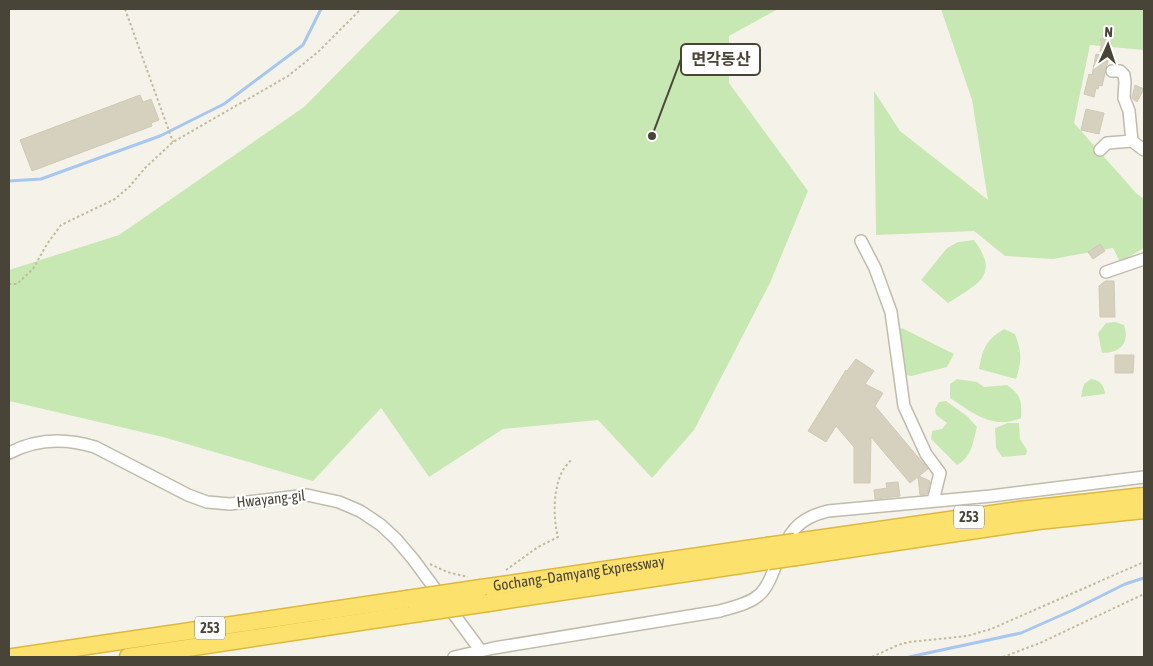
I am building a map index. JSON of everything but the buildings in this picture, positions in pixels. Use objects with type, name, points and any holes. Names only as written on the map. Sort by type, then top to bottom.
[{"type":"highway","name":"Gochang–Damyang Expressway","points":[[795,549],[1019,510],[1144,496]]},
{"type":"highway","name":"Gochang–Damyang Expressway","points":[[128,657],[488,603],[767,553],[1144,510]]},
{"type":"highway","name":"Gochang–Damyang Expressway","points":[[14,657],[406,599],[477,583],[767,553]]},
{"type":"street","points":[[1112,71],[1120,71],[1124,74],[1124,98],[1129,111],[1132,141]]},
{"type":"street","points":[[1100,150],[1106,143],[1132,141],[1144,150]]},
{"type":"street","points":[[861,241],[875,268],[891,312],[904,406],[926,454],[940,473],[933,501]]},
{"type":"street","points":[[1106,272],[1144,259]]},
{"type":"street","name":"Hwayang-gil","points":[[9,453],[21,446],[36,442],[66,441],[81,443],[206,502],[230,504],[297,495],[317,496],[350,507],[371,518],[396,539],[481,651]]},
{"type":"street","points":[[454,657],[720,611],[748,602],[759,596],[770,580],[789,535],[806,518],[814,514],[828,511],[991,496],[1144,477]]},
{"type":"path","points":[[125,9],[173,142]]},
{"type":"path","points":[[9,284],[17,284],[33,269],[47,244],[61,225],[115,199],[173,142],[288,76],[318,52],[362,9]]},
{"type":"path","points":[[501,573],[538,547],[558,536],[554,522],[558,484],[562,471],[572,459]]},
{"type":"path","points":[[413,559],[428,563],[477,583]]},
{"type":"path","points":[[872,657],[880,656],[898,645],[909,642],[967,636],[991,629],[1144,562]]},
{"type":"path","points":[[1003,657],[1040,644],[1144,594]]},
{"type":"green space","points":[[401,9],[778,9],[729,36],[729,83],[808,191],[770,283],[694,430],[652,478],[598,420],[503,429],[429,477],[381,408],[313,481],[163,437],[9,401],[9,270],[119,235],[304,107]]},
{"type":"green space","points":[[941,9],[1144,9],[1144,50],[1090,45],[1074,123],[1137,194],[1144,199],[1144,248],[1120,262],[1113,248],[1053,259],[1005,256],[974,231],[876,235],[874,91],[900,131],[988,200],[972,100]]},
{"type":"green space","points":[[974,240],[982,252],[985,271],[982,278],[976,284],[948,303],[921,280],[947,248],[958,242]]},
{"type":"green space","points":[[1115,322],[1124,325],[1126,337],[1124,342],[1122,346],[1114,351],[1102,353],[1098,333],[1106,323]]},
{"type":"green space","points":[[902,328],[954,354],[947,367],[911,376],[903,374],[898,330]]},
{"type":"green space","points":[[1004,329],[1015,334],[1019,347],[1020,362],[1016,379],[979,369],[982,356],[989,341]]},
{"type":"green space","points":[[957,379],[977,382],[984,387],[1007,385],[1020,399],[1021,418],[1001,422],[992,421],[975,414],[950,398],[950,384]]},
{"type":"green space","points":[[1091,379],[1101,383],[1105,394],[1081,397],[1084,384]]},
{"type":"green space","points":[[946,401],[967,416],[977,427],[969,453],[957,465],[931,439],[932,431],[942,429],[947,423],[936,415],[935,409],[939,402]]},
{"type":"green space","points":[[1008,423],[1019,423],[1020,439],[1027,450],[1026,455],[1002,457],[996,448],[995,428]]},
{"type":"waterway","points":[[9,181],[41,179],[160,136],[224,104],[303,45],[321,9]]},
{"type":"waterway","points":[[909,657],[1021,633],[1125,584],[1144,578]]},
{"type":"place","name":"면각동산","points":[[652,136]]}]
